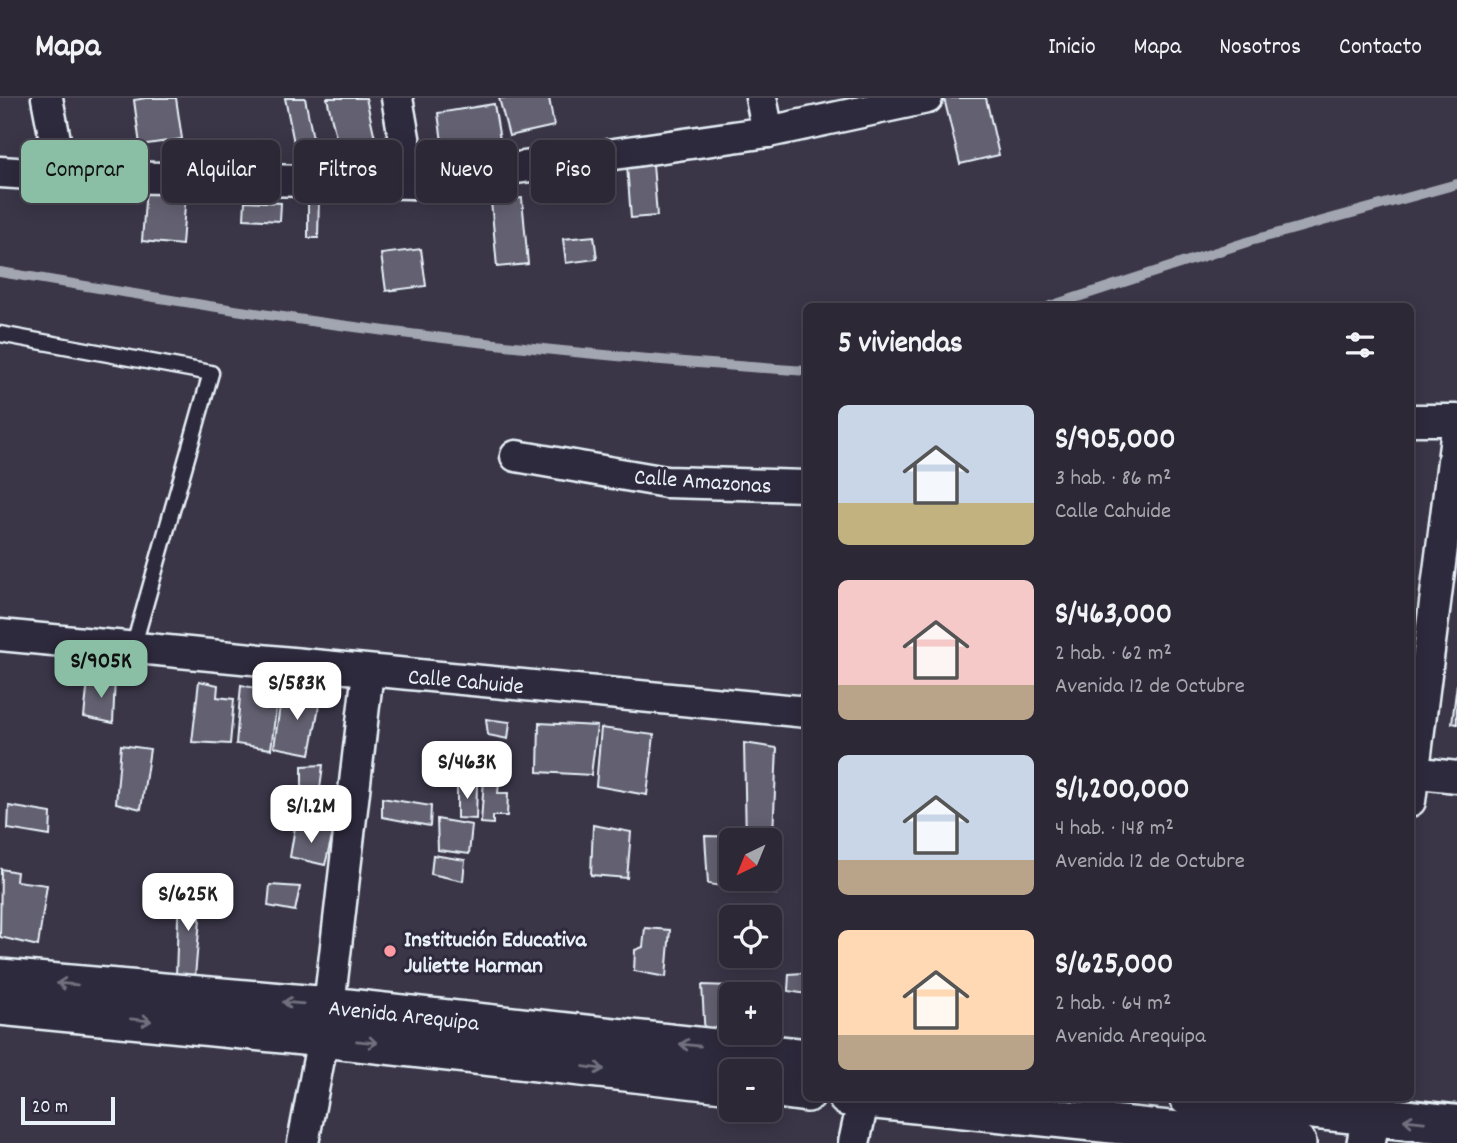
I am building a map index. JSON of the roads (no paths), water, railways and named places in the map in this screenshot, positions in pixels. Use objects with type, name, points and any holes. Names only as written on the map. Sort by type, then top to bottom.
[{"type":"main road","points":[[1370,1119],[1457,1125]]},
{"type":"street","points":[[47,98],[55,140]]},
{"type":"street","points":[[397,98],[412,183]]},
{"type":"street","points":[[761,98],[768,132]]},
{"type":"street","points":[[148,178],[412,183],[768,132],[927,98]]},
{"type":"street","points":[[0,172],[21,173]]},
{"type":"street","points":[[1414,420],[1457,420]]},
{"type":"street","points":[[1414,766],[1457,429]]},
{"type":"street","name":"Calle Amazonas","points":[[516,456],[666,482],[803,486]]},
{"type":"street","name":"Calle Cahuide","points":[[0,635],[803,712]]},
{"type":"street","points":[[303,1143],[326,1022],[368,671]]},
{"type":"street","points":[[1414,782],[1457,777]]},
{"type":"street","name":"Avenida Arequipa","points":[[0,978],[326,1022],[719,1082]]},
{"type":"street","name":"Avenida Arequipa","points":[[0,1006],[326,1022],[803,1058]]},
{"type":"street","points":[[782,1090],[803,1092]]},
{"type":"street","points":[[854,1143],[858,1101]]},
{"type":"street","points":[[887,1101],[1297,1143]]},
{"type":"street","points":[[1221,1101],[1370,1119]]},
{"type":"lane","points":[[0,334],[211,373],[133,648]]},
{"type":"waterway","points":[[1059,303],[1250,241],[1457,184]]},
{"type":"waterway","points":[[0,272],[398,333],[602,355],[803,371]]},
{"type":"place","name":"Institución Educativa Juliette Harman","points":[[390,951]]}]
